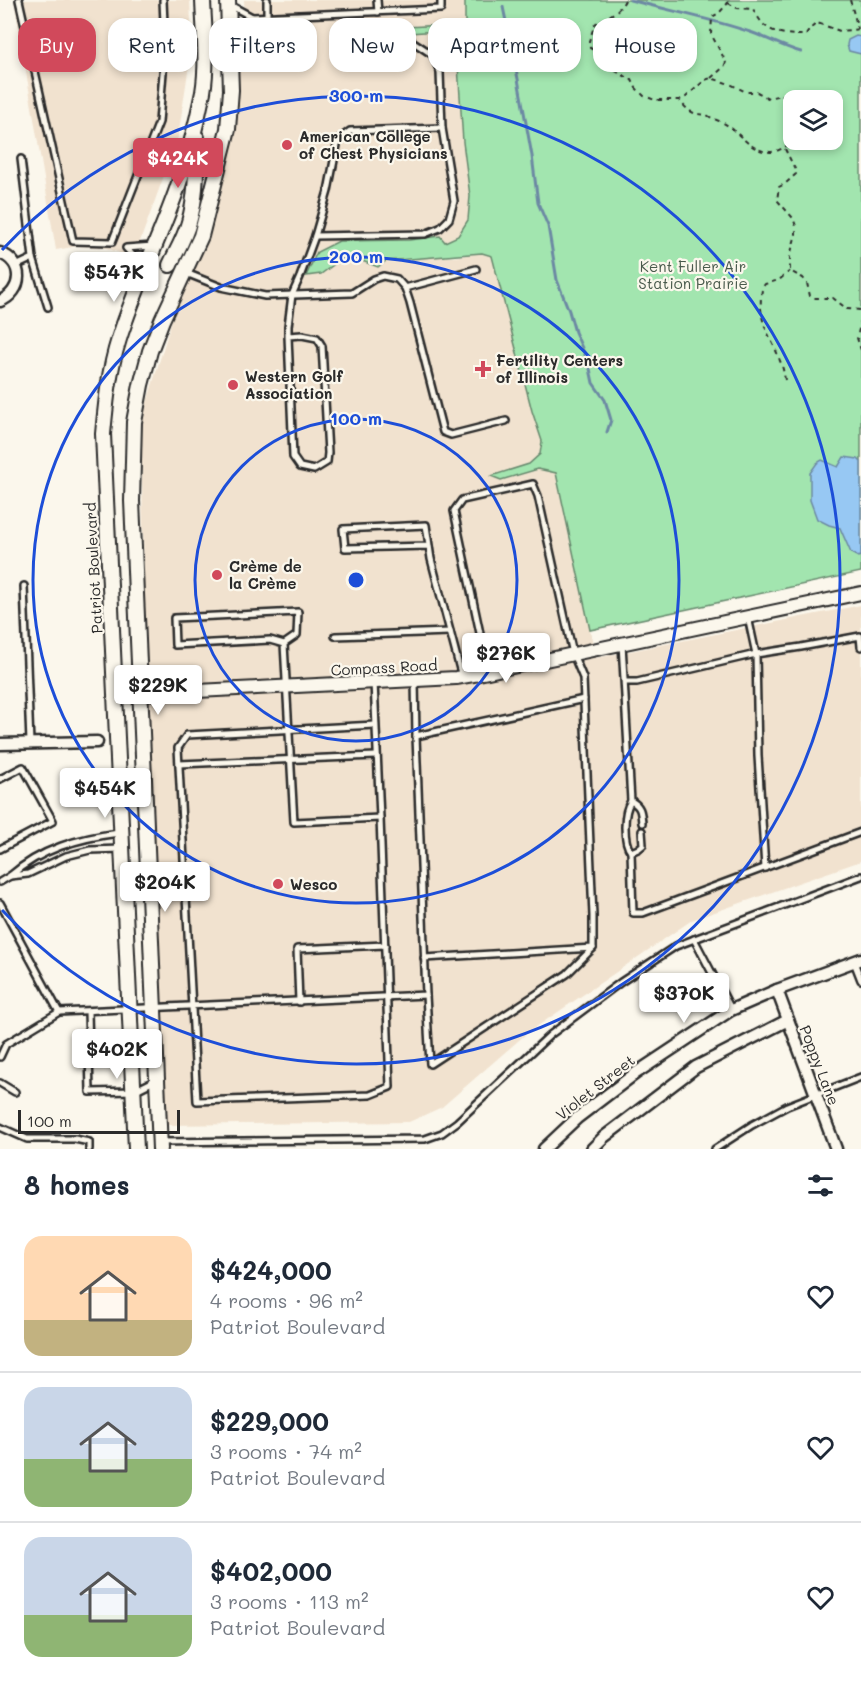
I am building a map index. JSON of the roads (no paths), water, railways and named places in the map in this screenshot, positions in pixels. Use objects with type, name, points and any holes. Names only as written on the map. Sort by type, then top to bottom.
[{"type":"main road","name":"Patriot Boulevard","points":[[136,1149],[103,434],[110,371],[118,340],[178,188],[198,115],[205,58],[203,0]]},
{"type":"main road","points":[[228,2],[228,18]]},
{"type":"main road","points":[[160,1146],[132,501],[134,422],[150,351],[201,236],[228,129],[230,72]]},
{"type":"main road","points":[[170,265],[191,217],[198,115]]},
{"type":"main road","points":[[143,274],[155,268],[170,265],[184,272]]},
{"type":"street","points":[[0,253],[11,259],[18,274],[15,290],[0,302]]},
{"type":"street","name":"Compass Road","points":[[116,695],[462,677],[861,593]]},
{"type":"street","points":[[0,744],[97,742]]},
{"type":"street","name":"Violet Street","points":[[543,1149],[576,1118],[636,1073],[731,1011],[777,990],[858,961]]},
{"type":"street","name":"Poppy Lane","points":[[777,990],[836,1149]]},
{"type":"street","points":[[592,1149],[604,1137],[696,1067],[788,1020]]},
{"type":"lane","points":[[19,0],[73,242],[112,242],[126,248],[136,259],[143,274]]},
{"type":"lane","points":[[112,242],[159,122],[165,48],[163,0]]},
{"type":"lane","points":[[267,0],[267,17]]},
{"type":"lane","points":[[377,0],[378,12]]},
{"type":"lane","points":[[228,2],[252,17],[267,17],[441,9],[441,0]]},
{"type":"lane","points":[[315,236],[424,234],[440,228],[449,219],[454,201],[442,128],[440,72],[433,55],[416,44]]},
{"type":"lane","points":[[288,336],[302,335],[317,338],[322,346],[328,453],[327,462],[314,470],[300,467],[294,457],[288,336],[292,295],[315,236],[328,191],[338,140],[350,131],[442,128]]},
{"type":"lane","points":[[21,159],[33,258],[48,307]]},
{"type":"lane","points":[[126,248],[154,246]]},
{"type":"lane","points":[[16,266],[33,258]]},
{"type":"lane","points":[[405,288],[476,269]]},
{"type":"lane","points":[[184,272],[221,287],[265,296],[352,293],[383,276],[398,279],[405,288],[443,432],[451,435],[507,422]]},
{"type":"lane","points":[[415,680],[424,958],[430,1064],[567,974],[593,948],[583,678],[573,654],[538,496],[533,484],[462,500],[454,511],[489,672]]},
{"type":"lane","points":[[429,546],[345,548],[343,529],[426,525],[431,559],[462,677]]},
{"type":"lane","points":[[24,586],[30,743]]},
{"type":"lane","points":[[298,612],[297,635],[284,644],[270,640],[175,645],[174,618],[298,612]]},
{"type":"lane","points":[[748,617],[756,654],[765,868]]},
{"type":"lane","points":[[335,636],[450,633]]},
{"type":"lane","points":[[625,682],[637,682],[756,654],[860,636],[861,647]]},
{"type":"lane","points":[[284,644],[294,822],[380,818]]},
{"type":"lane","points":[[622,644],[631,801],[626,807],[625,814],[627,847],[631,852],[633,913],[643,913],[861,832]]},
{"type":"lane","points":[[374,682],[390,1086],[370,1095],[197,1101],[178,748],[187,735],[375,725]]},
{"type":"lane","points":[[416,736],[585,699]]},
{"type":"lane","points":[[179,764],[376,756]]},
{"type":"lane","points":[[0,779],[23,767],[53,821],[0,849]]},
{"type":"lane","points":[[631,801],[641,810],[642,823]]},
{"type":"lane","points":[[631,852],[643,845],[642,831]]},
{"type":"lane","points":[[0,882],[23,864],[62,844],[89,837],[121,833]]},
{"type":"lane","points":[[9,876],[28,874],[66,856],[90,850],[122,849]]},
{"type":"lane","points":[[160,1146],[425,1139],[442,1133],[458,1122],[550,1035],[621,982],[676,946],[861,876]]},
{"type":"lane","points":[[0,903],[59,1012]]},
{"type":"lane","points":[[694,939],[731,1011]]},
{"type":"lane","points":[[299,1002],[297,949],[384,945]]},
{"type":"lane","points":[[424,958],[593,948]]},
{"type":"lane","points":[[858,961],[861,980]]},
{"type":"lane","points":[[0,1057],[6,1044],[59,1012],[426,995]]},
{"type":"lane","points":[[88,1011],[90,1092],[134,1091],[157,1080]]},
{"type":"lane","points":[[715,1149],[778,1111],[861,1077]]},
{"type":"lane","points":[[0,1083],[15,1092]]},
{"type":"lane","points":[[0,1127],[27,1139],[75,1139],[89,1142],[89,1149]]},
{"type":"lane","points":[[384,1140],[384,1149]]},
{"type":"water","points":[[856,36],[861,37],[861,54],[849,51],[847,45],[848,40]]},
{"type":"water","points":[[844,457],[858,459],[861,462],[861,556],[858,557],[851,553],[840,528],[817,519],[810,500],[810,473],[817,463],[822,460],[838,467]]},
{"type":"waterway","points":[[630,0],[738,28],[801,52]]},
{"type":"waterway","points":[[503,7],[532,156],[538,203],[548,226],[557,280],[589,364],[593,383],[605,400],[611,420],[607,432]]},
{"type":"place","name":"American College of Chest Physicians","points":[[287,145]]},
{"type":"place","name":"Fertility Centers of Illinois","points":[[483,369]]},
{"type":"place","name":"Western Golf Association","points":[[233,385]]},
{"type":"place","name":"Crème de la Crème","points":[[217,575]]},
{"type":"place","name":"Wesco","points":[[278,884]]},
{"type":"park label","name":"Kent Fuller Air Station Prairie","points":[[693,274]]}]
